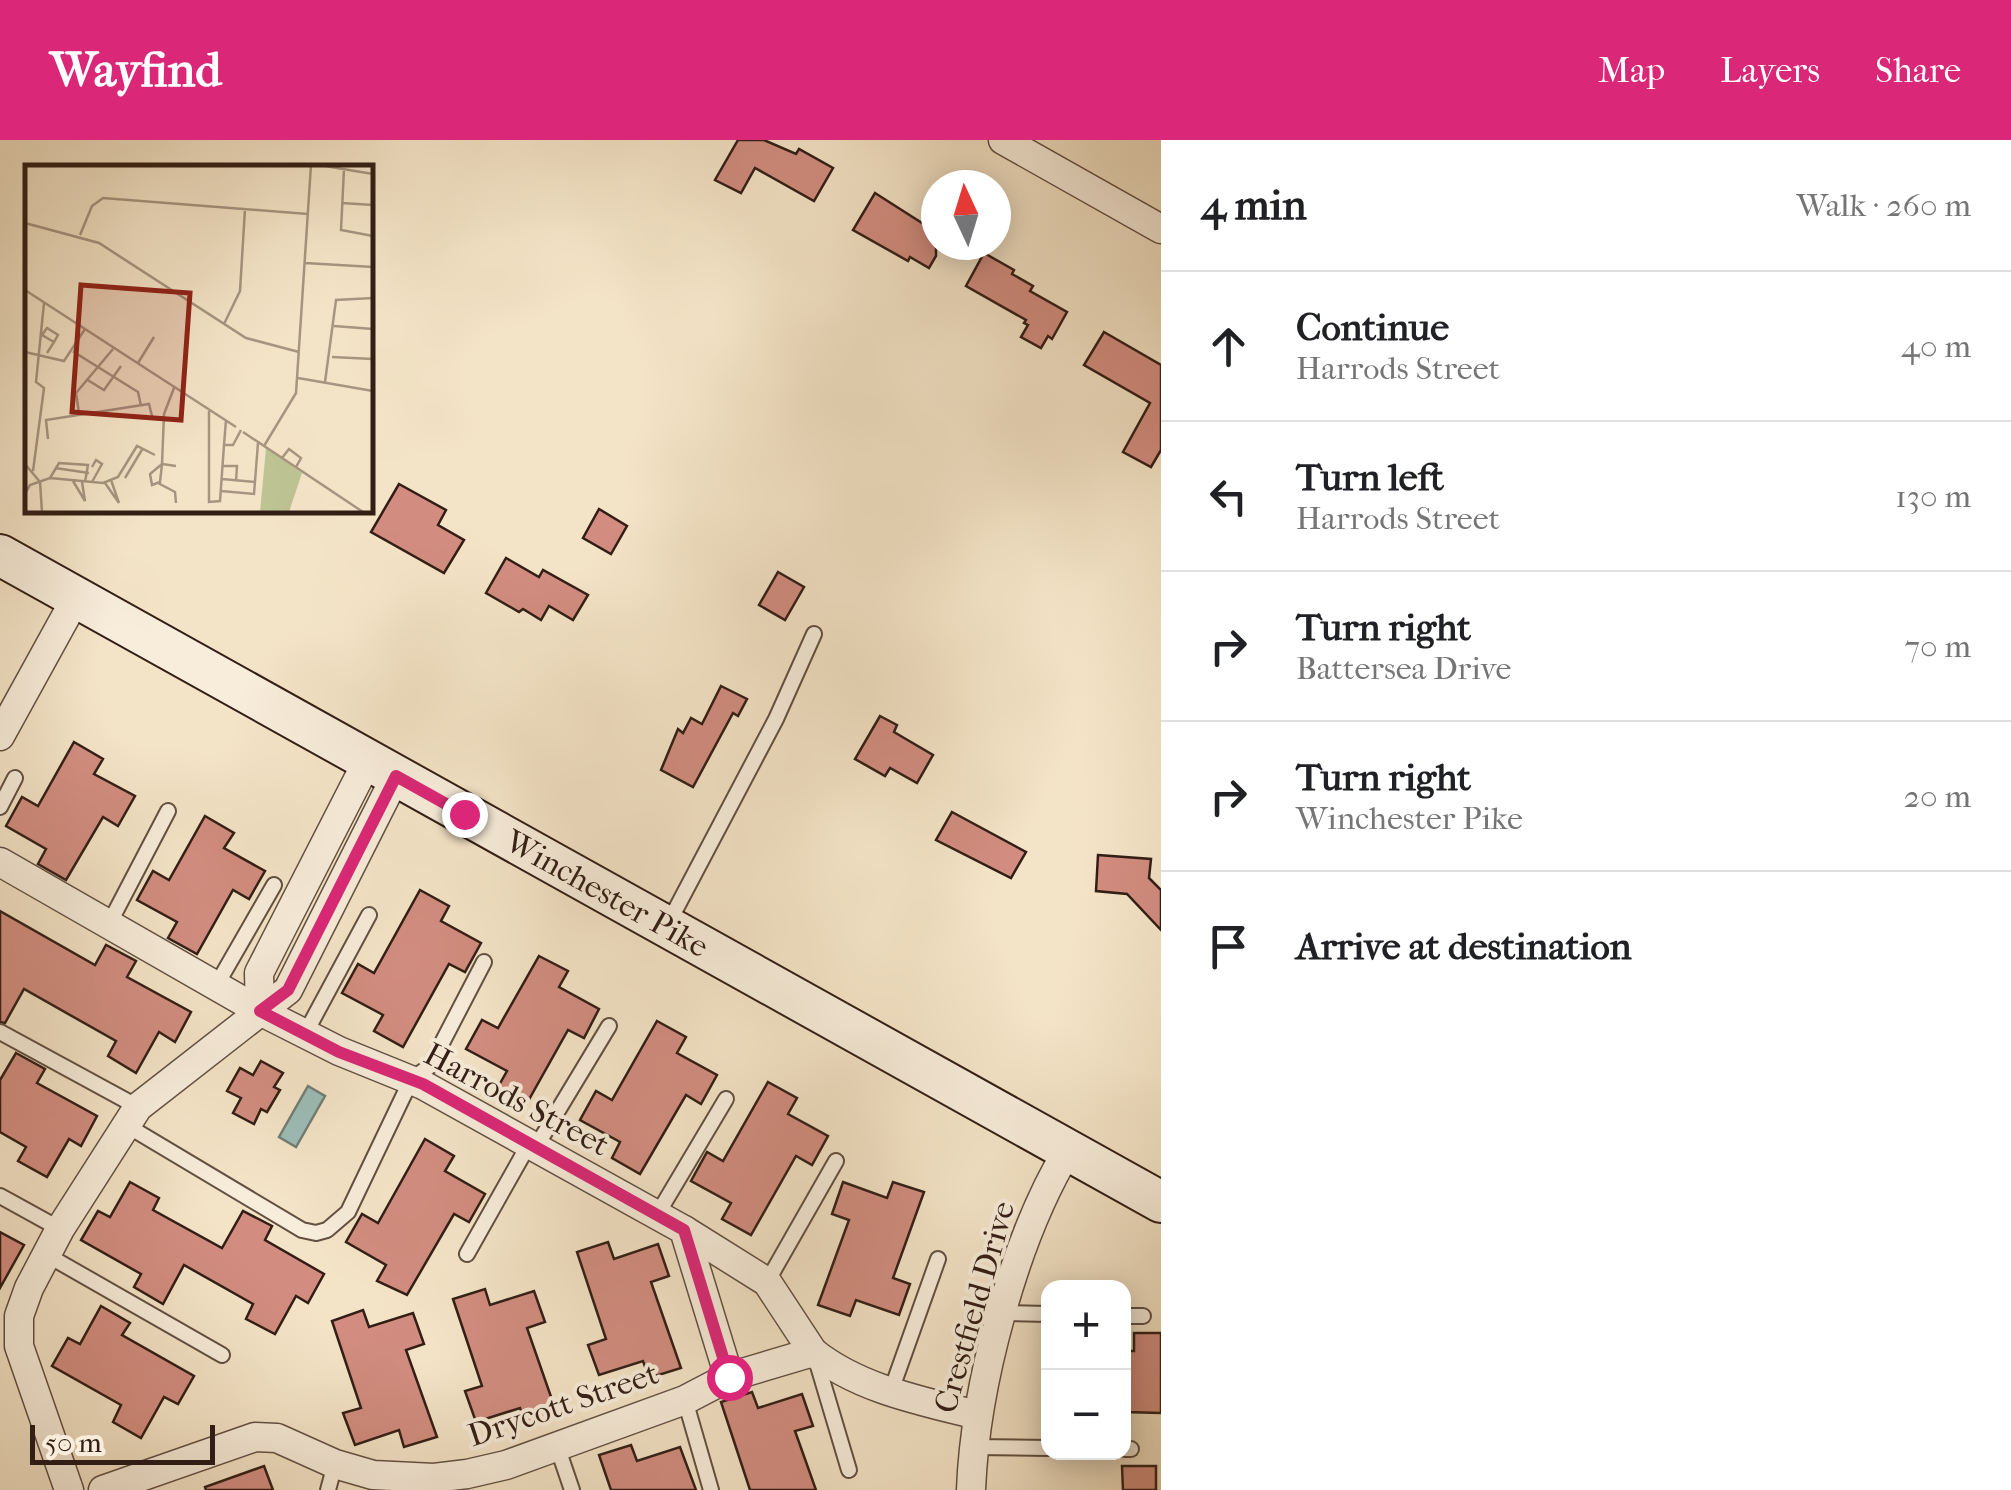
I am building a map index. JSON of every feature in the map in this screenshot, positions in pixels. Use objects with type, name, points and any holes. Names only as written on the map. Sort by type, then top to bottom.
[{"type":"main road","name":"Winchester Pike","points":[[0,555],[1161,1202]]},
{"type":"street","points":[[1003,140],[1161,229]]},
{"type":"street","points":[[0,736],[76,598]]},
{"type":"street","points":[[70,1490],[19,1346],[10,1338],[19,1316],[60,1229],[132,1116],[260,1011],[259,973],[382,768]]},
{"type":"street","name":"Harrods Street","points":[[0,862],[260,1011],[411,1080],[748,1267],[767,1282],[813,1352],[849,1374],[891,1391],[977,1415]]},
{"type":"street","name":"Crestfield Drive","points":[[971,1490],[977,1415],[1003,1313],[1033,1216],[1068,1150]]},
{"type":"street","points":[[684,1230],[729,1377]]},
{"type":"street","name":"Drycott Street","points":[[103,1490],[138,1484],[255,1438],[277,1438],[331,1477],[373,1475],[435,1484],[506,1465],[685,1400],[729,1377],[813,1352]]},
{"type":"lane","points":[[666,926],[776,719],[814,634]]},
{"type":"lane","points":[[0,807],[15,778]]},
{"type":"lane","points":[[109,924],[168,812]]},
{"type":"lane","points":[[216,986],[274,884]]},
{"type":"lane","points":[[306,1034],[369,915]]},
{"type":"lane","points":[[0,1032],[302,1230],[316,1234],[348,1212],[411,1080],[430,1066],[484,962]]},
{"type":"lane","points":[[468,1254],[608,1026]]},
{"type":"lane","points":[[657,1215],[726,1099]]},
{"type":"lane","points":[[767,1282],[836,1161]]},
{"type":"lane","points":[[0,1196],[60,1229]]},
{"type":"lane","points":[[47,1255],[222,1355]]},
{"type":"lane","points":[[891,1391],[938,1258]]},
{"type":"lane","points":[[1003,1313],[1041,1314]]},
{"type":"lane","points":[[1131,1316],[1143,1316]]},
{"type":"lane","points":[[813,1352],[850,1470]]},
{"type":"lane","points":[[685,1400],[711,1490]]},
{"type":"lane","points":[[558,1446],[572,1490]]},
{"type":"lane","points":[[972,1447],[1041,1448]]},
{"type":"water","points":[[308,1086],[325,1096],[296,1147],[279,1137]]},
{"type":"building","points":[[738,140],[764,140],[796,154],[799,149],[833,168],[814,201],[755,168],[741,193],[715,180]]},
{"type":"building","points":[[875,193],[921,222],[921,260],[934,260],[929,268],[910,257],[908,261],[853,230]]},
{"type":"building","points":[[980,260],[996,260],[1033,286],[1030,291],[1067,312],[1052,339],[1048,336],[1041,348],[1021,337],[1028,325],[1026,320],[966,286]]},
{"type":"building","points":[[1104,332],[1161,365],[1161,450],[1151,467],[1123,452],[1150,403],[1084,365]]},
{"type":"building","points":[[399,484],[446,510],[438,525],[464,540],[444,573],[371,532]]},
{"type":"building","points":[[599,509],[627,526],[611,554],[583,538]]},
{"type":"building","points":[[506,558],[539,577],[543,570],[588,595],[573,620],[549,606],[541,620],[486,593]]},
{"type":"building","points":[[778,572],[804,587],[785,620],[759,605]]},
{"type":"building","points":[[721,686],[747,699],[738,716],[733,713],[693,787],[661,770],[678,729],[683,733],[691,718],[702,724]]},
{"type":"building","points":[[880,716],[897,725],[894,732],[933,755],[917,783],[890,768],[885,776],[855,759]]},
{"type":"building","points":[[74,742],[103,759],[94,774],[135,796],[118,826],[103,817],[66,880],[38,864],[46,849],[6,826],[22,797],[38,806]]},
{"type":"building","points":[[952,812],[1026,852],[1011,878],[936,840]]},
{"type":"building","points":[[205,816],[234,833],[224,848],[265,871],[249,899],[233,890],[197,954],[168,938],[177,922],[137,900],[153,871],[169,880]]},
{"type":"building","points":[[1098,855],[1151,859],[1149,878],[1161,890],[1161,930],[1127,894],[1096,891]]},
{"type":"building","points":[[420,890],[449,906],[441,921],[481,943],[465,972],[449,964],[403,1047],[374,1031],[383,1015],[342,993],[358,964],[374,973]]},
{"type":"building","points":[[0,911],[95,965],[106,945],[136,961],[127,977],[191,1012],[175,1042],[159,1032],[136,1073],[108,1056],[116,1041],[24,989],[5,1023],[0,1022]]},
{"type":"building","points":[[539,956],[568,971],[559,987],[599,1009],[584,1038],[568,1030],[527,1103],[498,1087],[507,1071],[466,1049],[482,1020],[498,1028]]},
{"type":"building","points":[[657,1021],[686,1037],[677,1053],[717,1075],[701,1104],[686,1095],[640,1174],[612,1158],[620,1142],[580,1120],[596,1091],[612,1100]]},
{"type":"building","points":[[16,1053],[45,1069],[37,1083],[97,1116],[81,1146],[69,1139],[47,1177],[18,1161],[26,1147],[0,1132],[0,1080]]},
{"type":"building","points":[[261,1061],[283,1073],[274,1087],[280,1090],[267,1112],[261,1109],[254,1124],[233,1113],[241,1098],[227,1091],[240,1068],[253,1075]]},
{"type":"building","points":[[768,1082],[797,1098],[788,1114],[828,1136],[812,1165],[796,1156],[751,1235],[722,1219],[731,1203],[691,1181],[707,1152],[723,1161]]},
{"type":"building","points":[[425,1139],[454,1156],[445,1171],[485,1194],[469,1222],[454,1214],[407,1295],[377,1281],[386,1265],[346,1242],[362,1214],[378,1223]]},
{"type":"building","points":[[130,1182],[159,1198],[153,1210],[222,1248],[243,1211],[272,1226],[265,1240],[324,1274],[308,1303],[296,1296],[275,1334],[246,1319],[253,1304],[184,1265],[163,1304],[134,1287],[141,1274],[81,1240],[98,1211],[110,1217]]},
{"type":"building","points":[[843,1182],[887,1198],[893,1182],[924,1192],[893,1278],[910,1284],[899,1315],[856,1300],[850,1316],[818,1305],[849,1220],[832,1214]]},
{"type":"building","points":[[0,1232],[24,1245],[0,1288]]},
{"type":"building","points":[[608,1242],[614,1259],[658,1244],[669,1276],[651,1282],[681,1368],[649,1378],[643,1361],[599,1375],[588,1345],[606,1339],[577,1252]]},
{"type":"building","points":[[485,1289],[490,1305],[534,1291],[545,1322],[527,1328],[557,1414],[525,1425],[520,1408],[476,1422],[465,1391],[482,1386],[453,1299]]},
{"type":"building","points":[[101,1306],[130,1323],[122,1335],[194,1376],[178,1404],[164,1397],[141,1438],[113,1422],[121,1405],[52,1366],[68,1338],[80,1344]]},
{"type":"building","points":[[363,1310],[369,1327],[413,1313],[424,1344],[406,1350],[437,1437],[404,1447],[399,1430],[355,1445],[343,1413],[361,1408],[332,1321]]},
{"type":"building","points":[[1134,1333],[1161,1333],[1161,1413],[1131,1412]]},
{"type":"building","points":[[752,1392],[758,1408],[802,1394],[813,1426],[795,1431],[816,1490],[750,1490],[721,1402]]},
{"type":"building","points":[[631,1445],[637,1461],[680,1447],[696,1490],[611,1490],[599,1455]]},
{"type":"building","points":[[264,1466],[273,1490],[206,1490],[205,1487]]},
{"type":"building","points":[[1122,1466],[1156,1466],[1156,1490],[1123,1490]]},
{"type":"route","points":[[464,814],[396,776],[288,990],[260,1011],[339,1052],[423,1084],[684,1230],[729,1377]]}]
